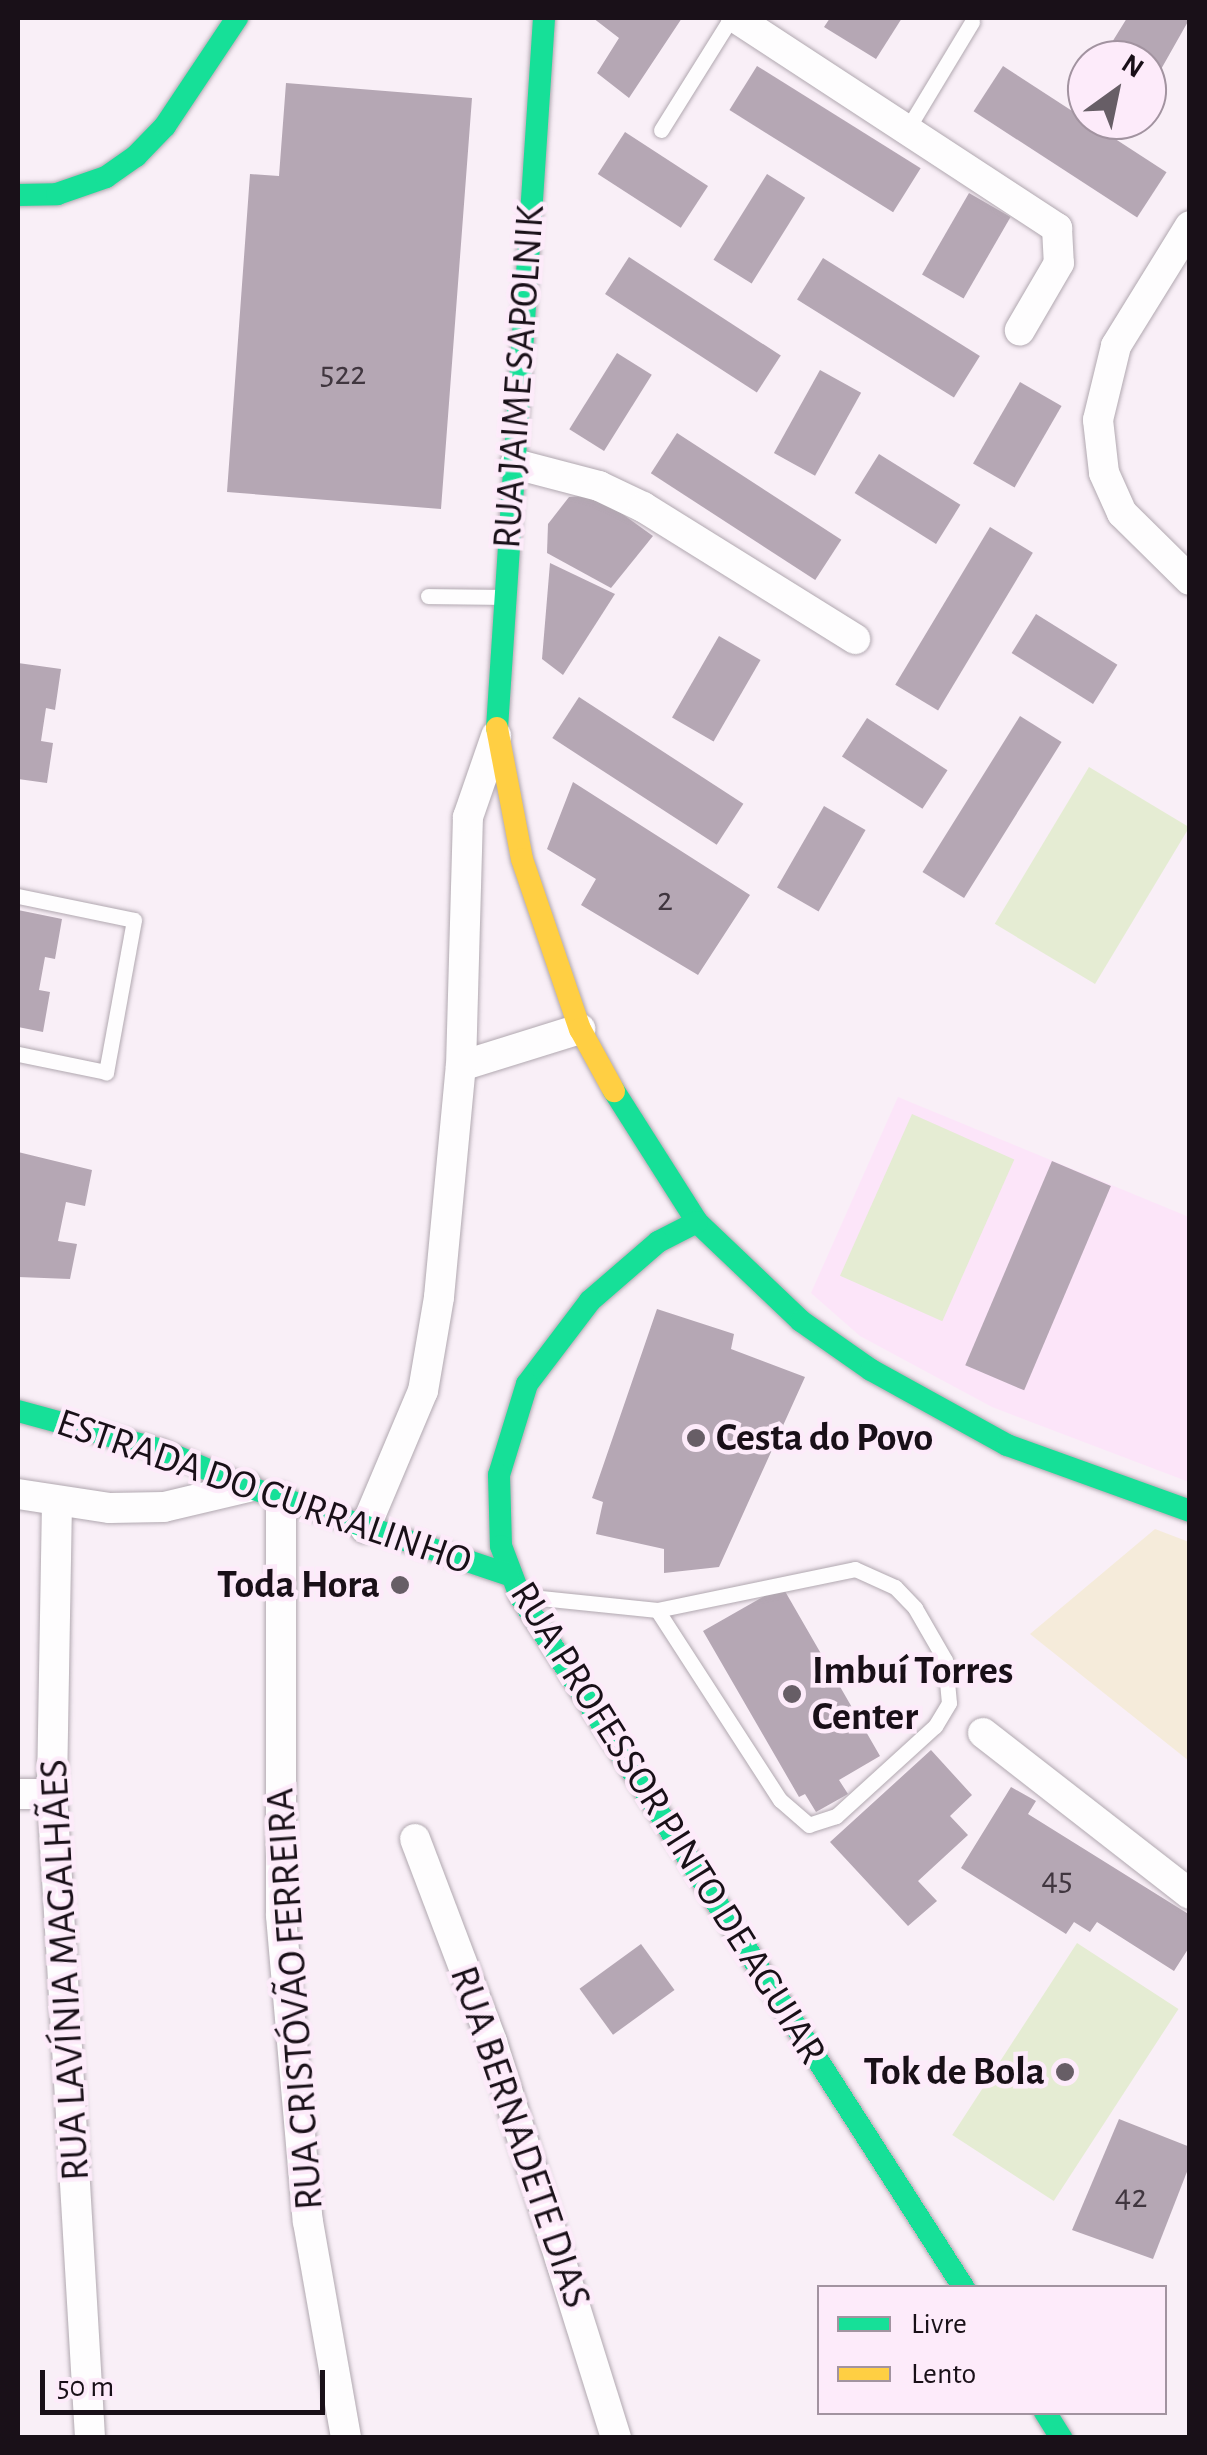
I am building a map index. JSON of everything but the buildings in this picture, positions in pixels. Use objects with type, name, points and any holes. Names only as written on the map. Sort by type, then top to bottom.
[{"type":"street","points":[[18,196],[57,194],[106,177],[136,156],[165,126],[237,18]]},
{"type":"street","name":"RUA JAIME SAPOLNIK","points":[[544,18],[496,736],[522,859],[580,1030],[650,1156],[697,1222],[801,1321],[871,1370],[1007,1445],[1190,1511]]},
{"type":"street","points":[[734,18],[1057,228],[1060,263],[1020,330]]},
{"type":"street","points":[[1190,226],[1116,346],[1098,420],[1104,473],[1122,513],[1190,580]]},
{"type":"street","points":[[515,464],[600,486],[855,639]]},
{"type":"street","name":"RUA JAIME SAPOLNIK","points":[[365,1528],[423,1391],[448,1235],[461,1066],[468,818],[496,736]]},
{"type":"street","points":[[461,1066],[580,1030]]},
{"type":"street","name":"RUA PROFESSOR PINTO DE AGUIAR","points":[[697,1222],[658,1242],[590,1301],[527,1384],[499,1475],[497,1514],[514,1586],[962,2285]]},
{"type":"street","name":"ESTRADA DO CURRALINHO","points":[[18,1412],[162,1450],[248,1487],[514,1586]]},
{"type":"street","points":[[18,1494],[57,1502],[164,1508],[248,1487]]},
{"type":"street","name":"RUA CRISTÓVÃO FERREIRA","points":[[281,1498],[280,1916],[308,2222],[346,2438]]},
{"type":"street","name":"RUA LAVÍNIA MAGALHÃES","points":[[57,1502],[52,1794],[90,2438]]},
{"type":"street","points":[[982,1732],[1190,1894]]},
{"type":"street","points":[[18,1794],[52,1794]]},
{"type":"street","name":"RUA BERNADETE DIAS","points":[[415,1839],[492,2042],[616,2438]]},
{"type":"street","points":[[1047,2415],[1061,2438]]},
{"type":"lane","points":[[661,130],[734,18]]},
{"type":"lane","points":[[908,128],[972,22]]},
{"type":"lane","points":[[428,596],[504,597]]},
{"type":"lane","points":[[18,896],[134,920],[106,1072],[18,1054]]},
{"type":"lane","points":[[514,1586],[657,1610],[855,1569],[875,1575],[915,1608],[938,1646],[950,1681],[949,1703],[934,1726],[836,1816],[808,1825],[780,1800],[657,1610]]},
{"type":"shaded area","points":[[898,1097],[1189,1217],[1189,1482],[992,1407],[860,1336],[811,1293]]},
{"type":"green space","points":[[1089,767],[1189,827],[1095,984],[995,924]]},
{"type":"green space","points":[[912,1114],[1014,1160],[942,1321],[840,1276]]},
{"type":"green space","name":"Tok de Bola","points":[[1077,1943],[1178,2009],[1054,2201],[952,2135]]},
{"type":"sand","points":[[1155,1529],[1189,1542],[1189,1761],[1030,1634]]},
{"type":"traffic: fast","points":[[18,195],[57,194],[106,177],[136,156],[165,126],[237,18]]},
{"type":"traffic: fast","points":[[497,728],[544,18]]},
{"type":"traffic: fast","points":[[614,1091],[697,1222],[801,1321],[871,1370],[1007,1445],[1190,1511]]},
{"type":"traffic: fast","points":[[697,1222],[658,1242],[590,1301],[527,1384],[499,1475],[501,1546],[520,1596],[962,2285]]},
{"type":"traffic: fast","points":[[18,1411],[162,1450],[248,1487],[509,1575]]},
{"type":"traffic: fast","points":[[1047,2415],[1061,2438]]},
{"type":"traffic: slow","points":[[497,728],[522,859],[580,1029],[614,1091]]},
{"type":"place","name":"Cesta do Povo","points":[[696,1438]]},
{"type":"place","name":"Toda Hora","points":[[400,1585]]},
{"type":"place","name":"Imbuí Torres Center","points":[[792,1694]]},
{"type":"place","name":"Tok de Bola","points":[[1065,2072]]}]
